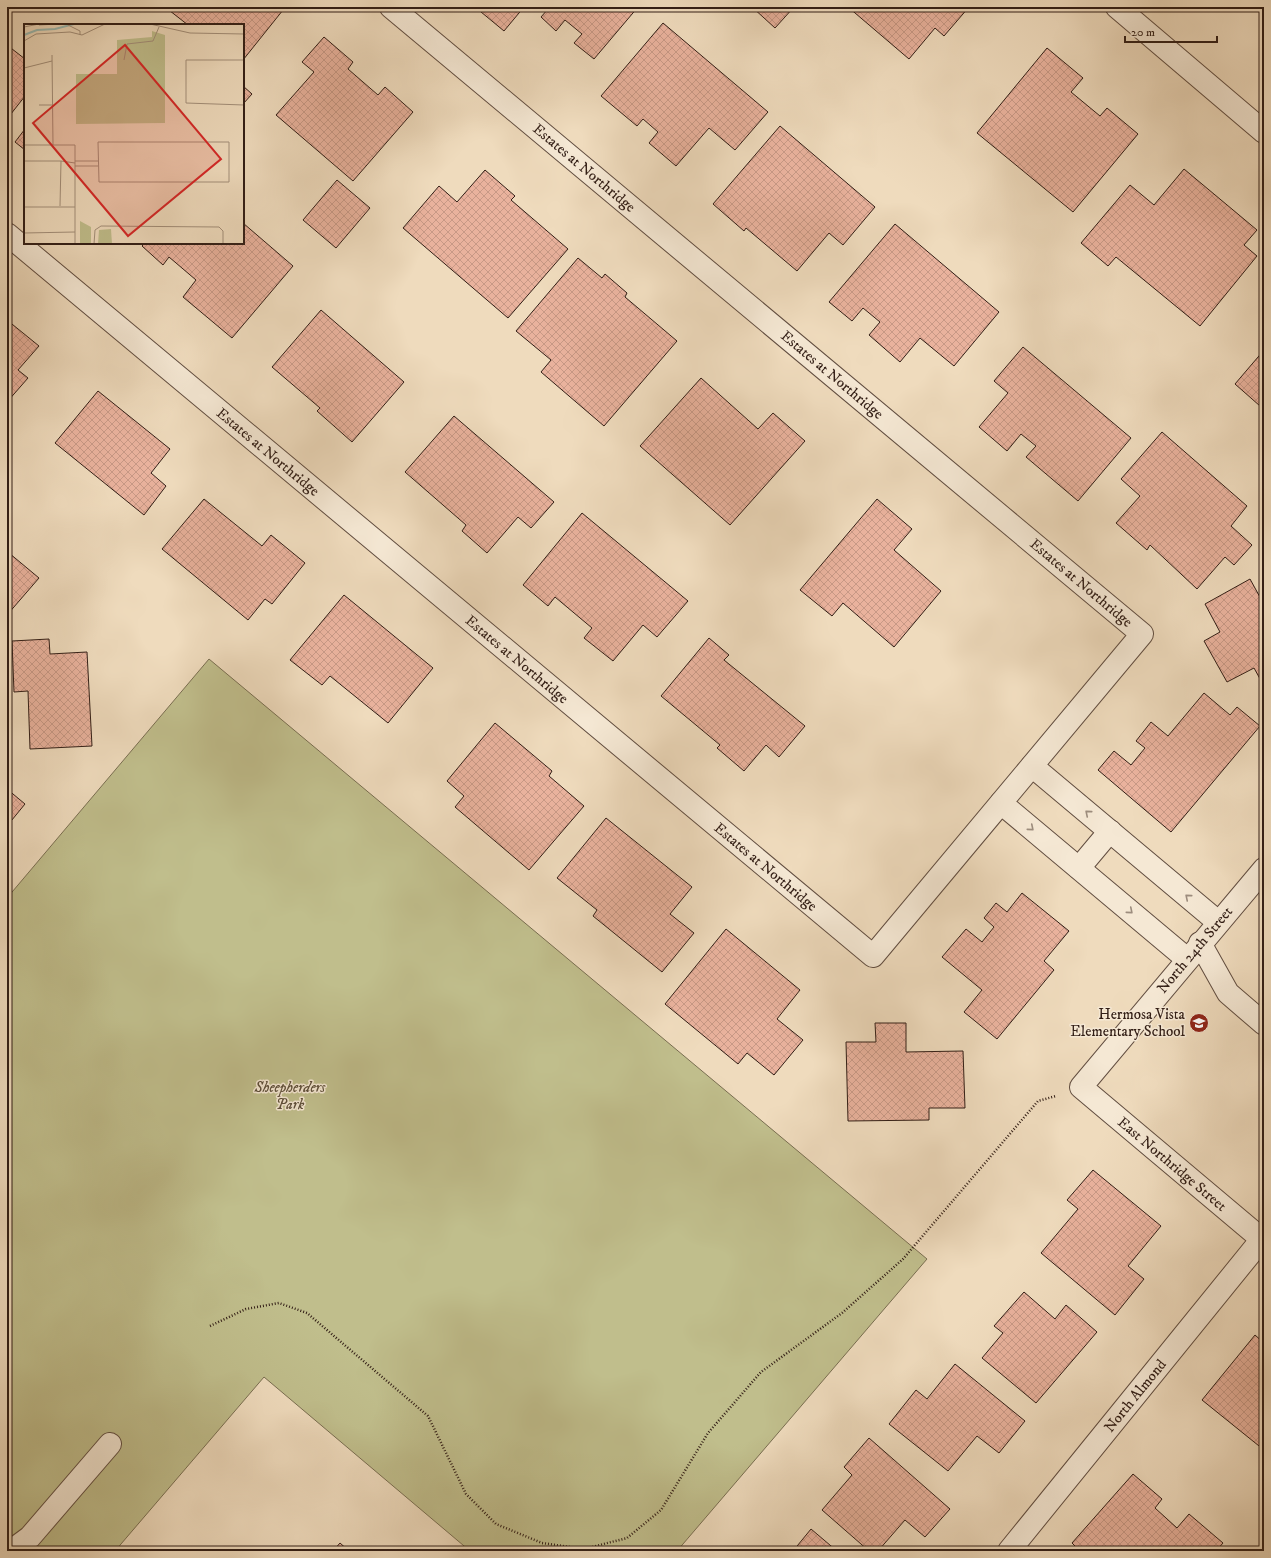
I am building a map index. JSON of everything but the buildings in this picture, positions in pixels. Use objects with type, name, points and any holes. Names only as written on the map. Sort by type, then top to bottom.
[{"type":"street","name":"Estates at Northridge","points":[[7,234],[873,956],[1142,634],[391,7]]},
{"type":"street","points":[[1117,7],[1264,132]]},
{"type":"street","points":[[1032,766],[1218,922]]},
{"type":"street","points":[[1001,802],[1079,868],[1194,951],[1228,993],[1264,1024]]},
{"type":"street","points":[[1079,868],[1110,831]]},
{"type":"street","name":"North 24th Street","points":[[1081,1087],[1264,869]]},
{"type":"street","name":"East Northridge Street","points":[[1081,1087],[1263,1240]]},
{"type":"street","name":"North Almond","points":[[1008,1551],[1263,1240]]},
{"type":"street","points":[[12,1551],[30,1537],[110,1444]]},
{"type":"path","points":[[210,1326],[246,1309],[279,1303],[307,1313],[428,1416],[466,1494],[496,1524],[542,1543],[584,1549],[627,1538],[661,1510],[708,1433],[761,1372],[842,1312],[903,1259],[1038,1102],[1081,1087]]},
{"type":"green space","name":"Sheepherders Park","points":[[209,659],[927,1259],[677,1551],[470,1551],[264,1377],[115,1551],[7,1551],[7,898]]},
{"type":"place","name":"Hermosa Vista Elementary School","points":[[1199,1023]]}]
